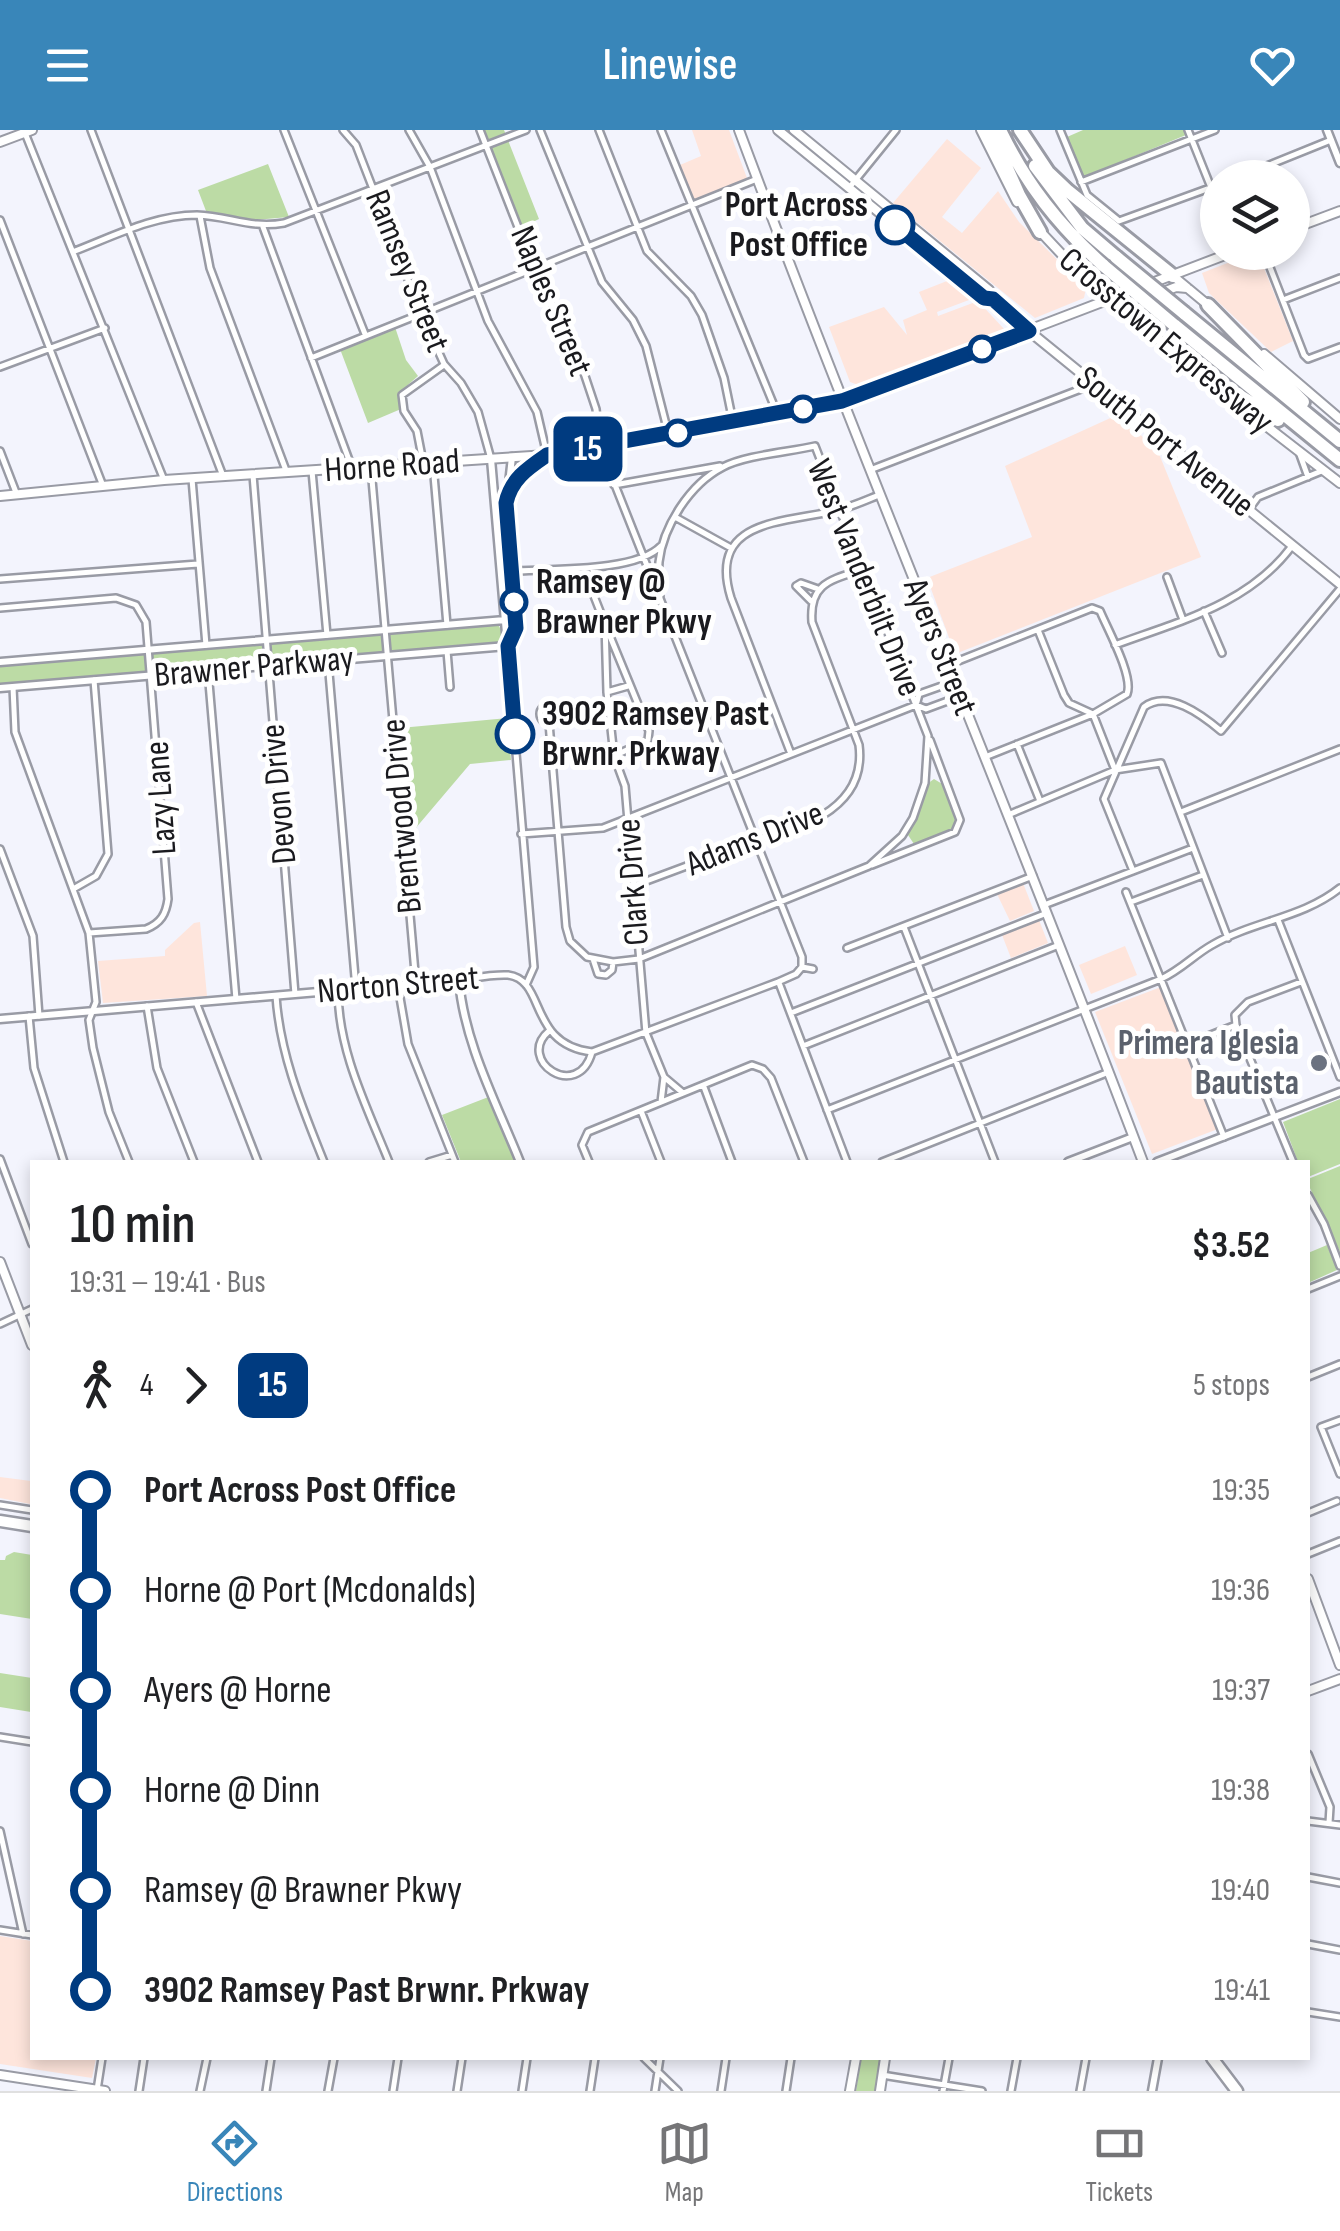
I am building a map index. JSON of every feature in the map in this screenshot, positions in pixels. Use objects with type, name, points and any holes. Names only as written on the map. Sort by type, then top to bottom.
[{"type":"highway","points":[[990,130],[1013,184],[1040,232]]},
{"type":"highway","name":"Crosstown Expressway","points":[[1000,130],[1036,195],[1063,228],[1184,314],[1340,441]]},
{"type":"highway","points":[[1018,130],[1048,172],[1068,191],[1173,276]]},
{"type":"highway","name":"Crosstown Expressway","points":[[1018,130],[1036,169],[1059,202],[1110,261],[1174,325],[1340,461]]},
{"type":"highway","points":[[1208,305],[1340,441]]},
{"type":"highway","points":[[1183,360],[1340,461]]},
{"type":"main road","name":"Ayers Street","points":[[739,130],[1142,1160]]},
{"type":"main road","name":"South Port Avenue","points":[[778,130],[984,298],[991,298]]},
{"type":"main road","name":"South Port Avenue","points":[[794,130],[989,290],[991,298],[1029,331],[1340,587]]},
{"type":"main road","name":"Crosstown Expressway","points":[[981,130],[1002,178],[1040,232],[1109,300],[1340,483]]},
{"type":"main road","points":[[0,142],[29,132]]},
{"type":"main road","points":[[1310,222],[1340,210]]},
{"type":"main road","name":"Horne Road","points":[[0,496],[164,480],[547,455],[668,435],[842,401],[1200,265]]},
{"type":"main road","points":[[1173,276],[1340,419]]},
{"type":"main road","points":[[1132,318],[1140,302],[1176,287],[1187,288]]},
{"type":"main road","points":[[0,1262],[30,1340]]},
{"type":"main road","points":[[0,1520],[30,1526]]},
{"type":"main road","points":[[1310,1584],[1340,1665]]},
{"type":"main road","points":[[1310,1689],[1340,1679]]},
{"type":"main road","points":[[850,2091],[856,2060]]},
{"type":"main road","points":[[880,2091],[885,2060]]},
{"type":"main road","points":[[1214,2060],[1237,2091]]},
{"type":"main road","points":[[0,2075],[105,2091]]},
{"type":"street","points":[[91,130],[222,476]]},
{"type":"street","points":[[284,130],[365,334]]},
{"type":"street","name":"Ramsey Street","points":[[343,130],[356,146],[444,364],[478,412],[491,459],[534,967],[526,985]]},
{"type":"street","points":[[409,130],[430,167],[475,292],[537,412],[547,455],[512,484]]},
{"type":"street","name":"Naples Street","points":[[480,130],[534,268],[578,355],[596,408],[600,447],[802,957],[802,967]]},
{"type":"street","points":[[75,252],[174,216],[200,216],[263,227],[317,212],[526,130]]},
{"type":"street","points":[[540,130],[602,282],[633,320],[646,346],[668,435]]},
{"type":"street","points":[[600,130],[647,251],[690,296],[702,315],[724,378],[733,422]]},
{"type":"street","points":[[661,130],[777,414]]},
{"type":"street","points":[[848,188],[896,130]]},
{"type":"street","points":[[1073,130],[1061,132],[1087,195],[1119,221],[1200,191]]},
{"type":"street","points":[[1188,130],[1201,160]]},
{"type":"street","points":[[1081,182],[1215,130]]},
{"type":"street","points":[[1327,130],[1340,163]]},
{"type":"street","points":[[29,132],[164,480]]},
{"type":"street","points":[[1287,160],[1335,143]]},
{"type":"street","points":[[310,358],[758,179]]},
{"type":"street","points":[[200,216],[210,268],[288,473]]},
{"type":"street","points":[[0,220],[103,486]]},
{"type":"street","points":[[263,227],[352,468]]},
{"type":"street","points":[[1272,270],[1308,358],[1340,346]]},
{"type":"street","points":[[1284,300],[1340,278]]},
{"type":"street","points":[[0,367],[105,328]]},
{"type":"street","points":[[444,364],[402,395],[404,410],[417,431],[428,464],[447,625]]},
{"type":"street","points":[[870,470],[1094,384]]},
{"type":"street","points":[[1330,411],[1340,407]]},
{"type":"street","name":"West Vanderbilt Drive","points":[[613,962],[639,959],[869,866],[902,836],[925,783],[928,736],[815,446],[726,466],[706,478],[675,518],[663,544],[660,602]]},
{"type":"street","points":[[0,451],[17,495]]},
{"type":"street","points":[[1299,452],[1308,477]]},
{"type":"street","name":"Ramsey Street","points":[[508,646],[516,628],[506,510],[512,484],[512,457]]},
{"type":"street","points":[[614,485],[726,466]]},
{"type":"street","name":"Brentwood Drive","points":[[371,468],[416,984]]},
{"type":"street","points":[[1249,509],[1258,498],[1324,470]]},
{"type":"street","points":[[312,471],[327,635]]},
{"type":"street","name":"Devon Drive","points":[[253,474],[296,994]]},
{"type":"street","points":[[192,479],[206,645]]},
{"type":"street","points":[[791,754],[725,579],[731,548],[741,537],[762,526],[839,510],[879,495]]},
{"type":"street","points":[[675,518],[731,548]]},
{"type":"street","points":[[502,572],[620,565],[642,558],[663,544]]},
{"type":"street","points":[[1115,645],[1204,612],[1250,589],[1277,567],[1293,546]]},
{"type":"street","points":[[0,580],[198,564]]},
{"type":"street","name":"Clark Drive","points":[[593,568],[594,596],[605,624],[614,756],[625,786],[646,1033],[664,1077],[682,1094]]},
{"type":"street","points":[[818,589],[801,583],[796,586],[811,601],[818,589],[832,580],[861,570]]},
{"type":"street","points":[[1166,577],[1183,620]]},
{"type":"street","points":[[1133,872],[1104,799],[1144,707],[1157,700],[1180,705],[1221,731],[1340,587]]},
{"type":"street","name":"Lazy Lane","points":[[0,608],[116,598],[136,604],[146,622],[166,911],[155,925],[146,928],[90,933]]},
{"type":"street","name":"Adams Drive","points":[[633,886],[822,815],[846,797],[861,760],[854,731],[812,622],[811,601]]},
{"type":"street","points":[[948,665],[1098,608],[1115,645],[1130,683],[1126,694],[1093,714],[985,757]]},
{"type":"street","points":[[1204,612],[1222,653]]},
{"type":"street","points":[[505,620],[516,628]]},
{"type":"street","name":"Brawner Parkway","points":[[0,662],[505,620]]},
{"type":"street","points":[[605,624],[649,731],[648,740],[614,756]]},
{"type":"street","points":[[1038,630],[1064,695],[1070,703],[1093,714],[1115,770]]},
{"type":"street","name":"Brawner Parkway","points":[[0,688],[508,646]]},
{"type":"street","points":[[446,651],[450,687]]},
{"type":"street","points":[[328,661],[356,989]]},
{"type":"street","points":[[208,671],[236,999]]},
{"type":"street","points":[[75,888],[96,876],[108,854],[94,680]]},
{"type":"street","points":[[916,705],[920,694],[955,681]]},
{"type":"street","points":[[607,692],[629,686]]},
{"type":"street","points":[[13,687],[15,732],[90,933],[96,1002],[89,1020],[97,1069],[128,1160]]},
{"type":"street","points":[[521,834],[603,828],[916,705],[926,709],[961,696]]},
{"type":"street","points":[[549,723],[566,927],[578,950],[592,959],[613,962],[612,970],[606,975],[598,974],[592,959]]},
{"type":"street","points":[[869,866],[955,832],[959,826],[928,736]]},
{"type":"street","points":[[1017,744],[1040,801]]},
{"type":"street","points":[[1181,812],[1340,749]]},
{"type":"street","points":[[1008,814],[1115,770],[1162,763],[1228,938]]},
{"type":"street","points":[[0,848],[33,936],[38,1016]]},
{"type":"street","points":[[791,1013],[1193,848]]},
{"type":"street","points":[[1131,902],[1204,874]]},
{"type":"street","points":[[846,948],[1033,876]]},
{"type":"street","points":[[827,1110],[1161,979],[1211,945],[1320,903],[1340,888]]},
{"type":"street","points":[[1126,892],[1224,1137]]},
{"type":"street","points":[[1278,920],[1340,1077]]},
{"type":"street","points":[[904,926],[994,1160]]},
{"type":"street","points":[[803,1046],[1060,945]]},
{"type":"street","points":[[548,1031],[572,1047],[592,1052],[778,982],[802,967],[813,970]]},
{"type":"street","name":"Norton Street","points":[[0,1019],[504,975],[526,985],[548,1031],[542,1036],[538,1052],[547,1068],[572,1076],[589,1064],[592,1052]]},
{"type":"street","points":[[459,980],[461,1008],[470,1036],[519,1160]]},
{"type":"street","points":[[778,982],[846,1160]]},
{"type":"street","points":[[1292,1160],[1235,1016],[1248,1002],[1302,982]]},
{"type":"street","points":[[398,985],[399,1009],[408,1044],[454,1160]]},
{"type":"street","points":[[338,990],[338,1016],[346,1055],[388,1160]]},
{"type":"street","points":[[276,996],[281,1041],[292,1082],[323,1160]]},
{"type":"street","points":[[196,1002],[257,1160]]},
{"type":"street","points":[[146,1006],[157,1068],[193,1160]]},
{"type":"street","points":[[29,1016],[34,1068],[63,1160]]},
{"type":"street","points":[[1188,1044],[1236,1024]]},
{"type":"street","points":[[588,1160],[582,1145],[588,1132],[704,1088],[752,1065],[764,1068],[770,1078],[803,1160]]},
{"type":"street","points":[[887,1160],[1109,1072]]},
{"type":"street","name":"Clark Drive","points":[[661,1102],[664,1077]]},
{"type":"street","points":[[704,1088],[731,1160]]},
{"type":"street","points":[[1162,1160],[1340,1092]]},
{"type":"street","points":[[641,1111],[660,1160]]},
{"type":"street","points":[[1073,1160],[1133,1136]]},
{"type":"street","points":[[436,1160],[452,1155]]},
{"type":"street","points":[[0,1159],[30,1239]]},
{"type":"street","points":[[1310,1200],[1340,1266]]},
{"type":"street","points":[[1310,1288],[1340,1276]]},
{"type":"street","points":[[0,1324],[30,1311]]},
{"type":"street","points":[[1310,1377],[1340,1364]]},
{"type":"street","points":[[1340,1420],[1320,1428],[1340,1474]]},
{"type":"street","points":[[1310,1512],[1339,1501]]},
{"type":"street","points":[[0,1505],[30,1510]]},
{"type":"street","points":[[1310,1553],[1340,1541]]},
{"type":"street","points":[[0,1737],[30,1742]]},
{"type":"street","points":[[1310,1759],[1330,1807],[1328,1823]]},
{"type":"street","points":[[1310,1820],[1340,1824]]},
{"type":"street","points":[[0,1831],[22,1934]]},
{"type":"street","points":[[1310,1877],[1340,1883]]},
{"type":"street","points":[[0,1930],[30,1936]]},
{"type":"street","points":[[1310,1944],[1340,1950]]},
{"type":"street","points":[[1310,2012],[1340,2017]]},
{"type":"street","points":[[97,2090],[102,2060]]},
{"type":"street","points":[[138,2091],[144,2060]]},
{"type":"street","points":[[200,2091],[206,2060]]},
{"type":"street","points":[[266,2091],[271,2060]]},
{"type":"street","points":[[328,2091],[334,2060]]},
{"type":"street","points":[[393,2091],[398,2060]]},
{"type":"street","points":[[457,2091],[462,2060]]},
{"type":"street","points":[[522,2091],[527,2060]]},
{"type":"street","points":[[590,2091],[596,2060]]},
{"type":"street","points":[[646,2060],[678,2091]]},
{"type":"street","points":[[655,2091],[660,2060]]},
{"type":"street","points":[[721,2091],[726,2060]]},
{"type":"street","points":[[786,2091],[791,2060]]},
{"type":"street","points":[[944,2088],[949,2060]]},
{"type":"street","points":[[1012,2091],[1017,2060]]},
{"type":"street","points":[[1080,2091],[1086,2060]]},
{"type":"street","points":[[1152,2091],[1158,2060]]},
{"type":"street","points":[[882,2075],[944,2088],[982,2091]]},
{"type":"shaded area","points":[[692,130],[729,130],[747,178],[695,201],[680,165],[701,156]]},
{"type":"shaded area","points":[[947,139],[981,168],[942,217],[962,233],[998,191],[1019,222],[1086,288],[1084,298],[1035,318],[893,203]]},
{"type":"shaded area","points":[[1265,270],[1293,341],[1271,352],[1209,293],[1202,273]]},
{"type":"shaded area","points":[[952,279],[977,297],[937,312],[938,316],[978,301],[1005,330],[861,386],[850,382],[829,327],[884,307],[907,335],[903,320],[927,310],[919,292]]},
{"type":"shaded area","points":[[1117,415],[1157,449],[1201,557],[955,654],[927,578],[1032,537],[1005,466]]},
{"type":"shaded area","points":[[1023,883],[1034,911],[1010,921],[997,894]]},
{"type":"shaded area","points":[[1039,920],[1048,943],[1011,958],[1002,935]]},
{"type":"shaded area","points":[[200,922],[207,996],[103,1003],[98,961],[165,956],[165,950]]},
{"type":"shaded area","points":[[1125,946],[1137,975],[1091,994],[1079,965]]},
{"type":"shaded area","points":[[1161,987],[1218,1129],[1152,1154],[1095,1012]]},
{"type":"shaded area","points":[[0,1477],[30,1481],[30,1504],[0,1498]]},
{"type":"shaded area","points":[[0,1936],[30,1941],[30,2060],[96,2060],[92,2078],[0,2064]]},
{"type":"green space","points":[[483,130],[504,130],[539,219],[522,227]]},
{"type":"green space","points":[[1083,130],[1184,130],[1186,135],[1084,177],[1067,137]]},
{"type":"green space","points":[[268,164],[289,217],[255,220],[206,211],[198,190]]},
{"type":"green space","points":[[395,327],[406,360],[418,376],[401,391],[401,409],[368,423],[340,349]]},
{"type":"green space","points":[[497,623],[503,633],[497,644],[0,685],[0,665]]},
{"type":"green space","points":[[508,718],[511,760],[470,764],[409,836],[400,728]]},
{"type":"green space","points":[[934,779],[944,785],[958,820],[953,829],[914,844],[906,832],[927,784]]},
{"type":"green space","points":[[491,1096],[515,1160],[460,1160],[442,1115]]},
{"type":"green space","points":[[1340,1099],[1340,1164],[1310,1176],[1310,1160],[1297,1160],[1283,1122]]},
{"type":"green space","points":[[1340,1166],[1340,1252],[1310,1188],[1310,1178]]},
{"type":"green space","points":[[1327,1245],[1337,1270],[1310,1282],[1310,1252]]},
{"type":"green space","points":[[14,1552],[30,1555],[30,1619],[0,1614],[0,1560]]},
{"type":"green space","points":[[0,1673],[30,1678],[30,1712],[0,1707]]},
{"type":"green space","points":[[861,2060],[882,2060],[877,2091],[856,2091]]},
{"type":"bus line","name":"15","points":[[515,734],[508,646],[516,628],[506,503],[512,484],[528,468],[547,455],[842,401],[1029,331],[895,225]]},
{"type":"place","name":"Port Across Post Office","points":[[895,225]]},
{"type":"place","name":"Ramsey @ Brawner Pkwy","points":[[514,602]]},
{"type":"place","name":"3902 Ramsey Past Brwnr. Prkway","points":[[515,734]]},
{"type":"place","name":"Primera Iglesia Bautista","points":[[1319,1063]]}]
